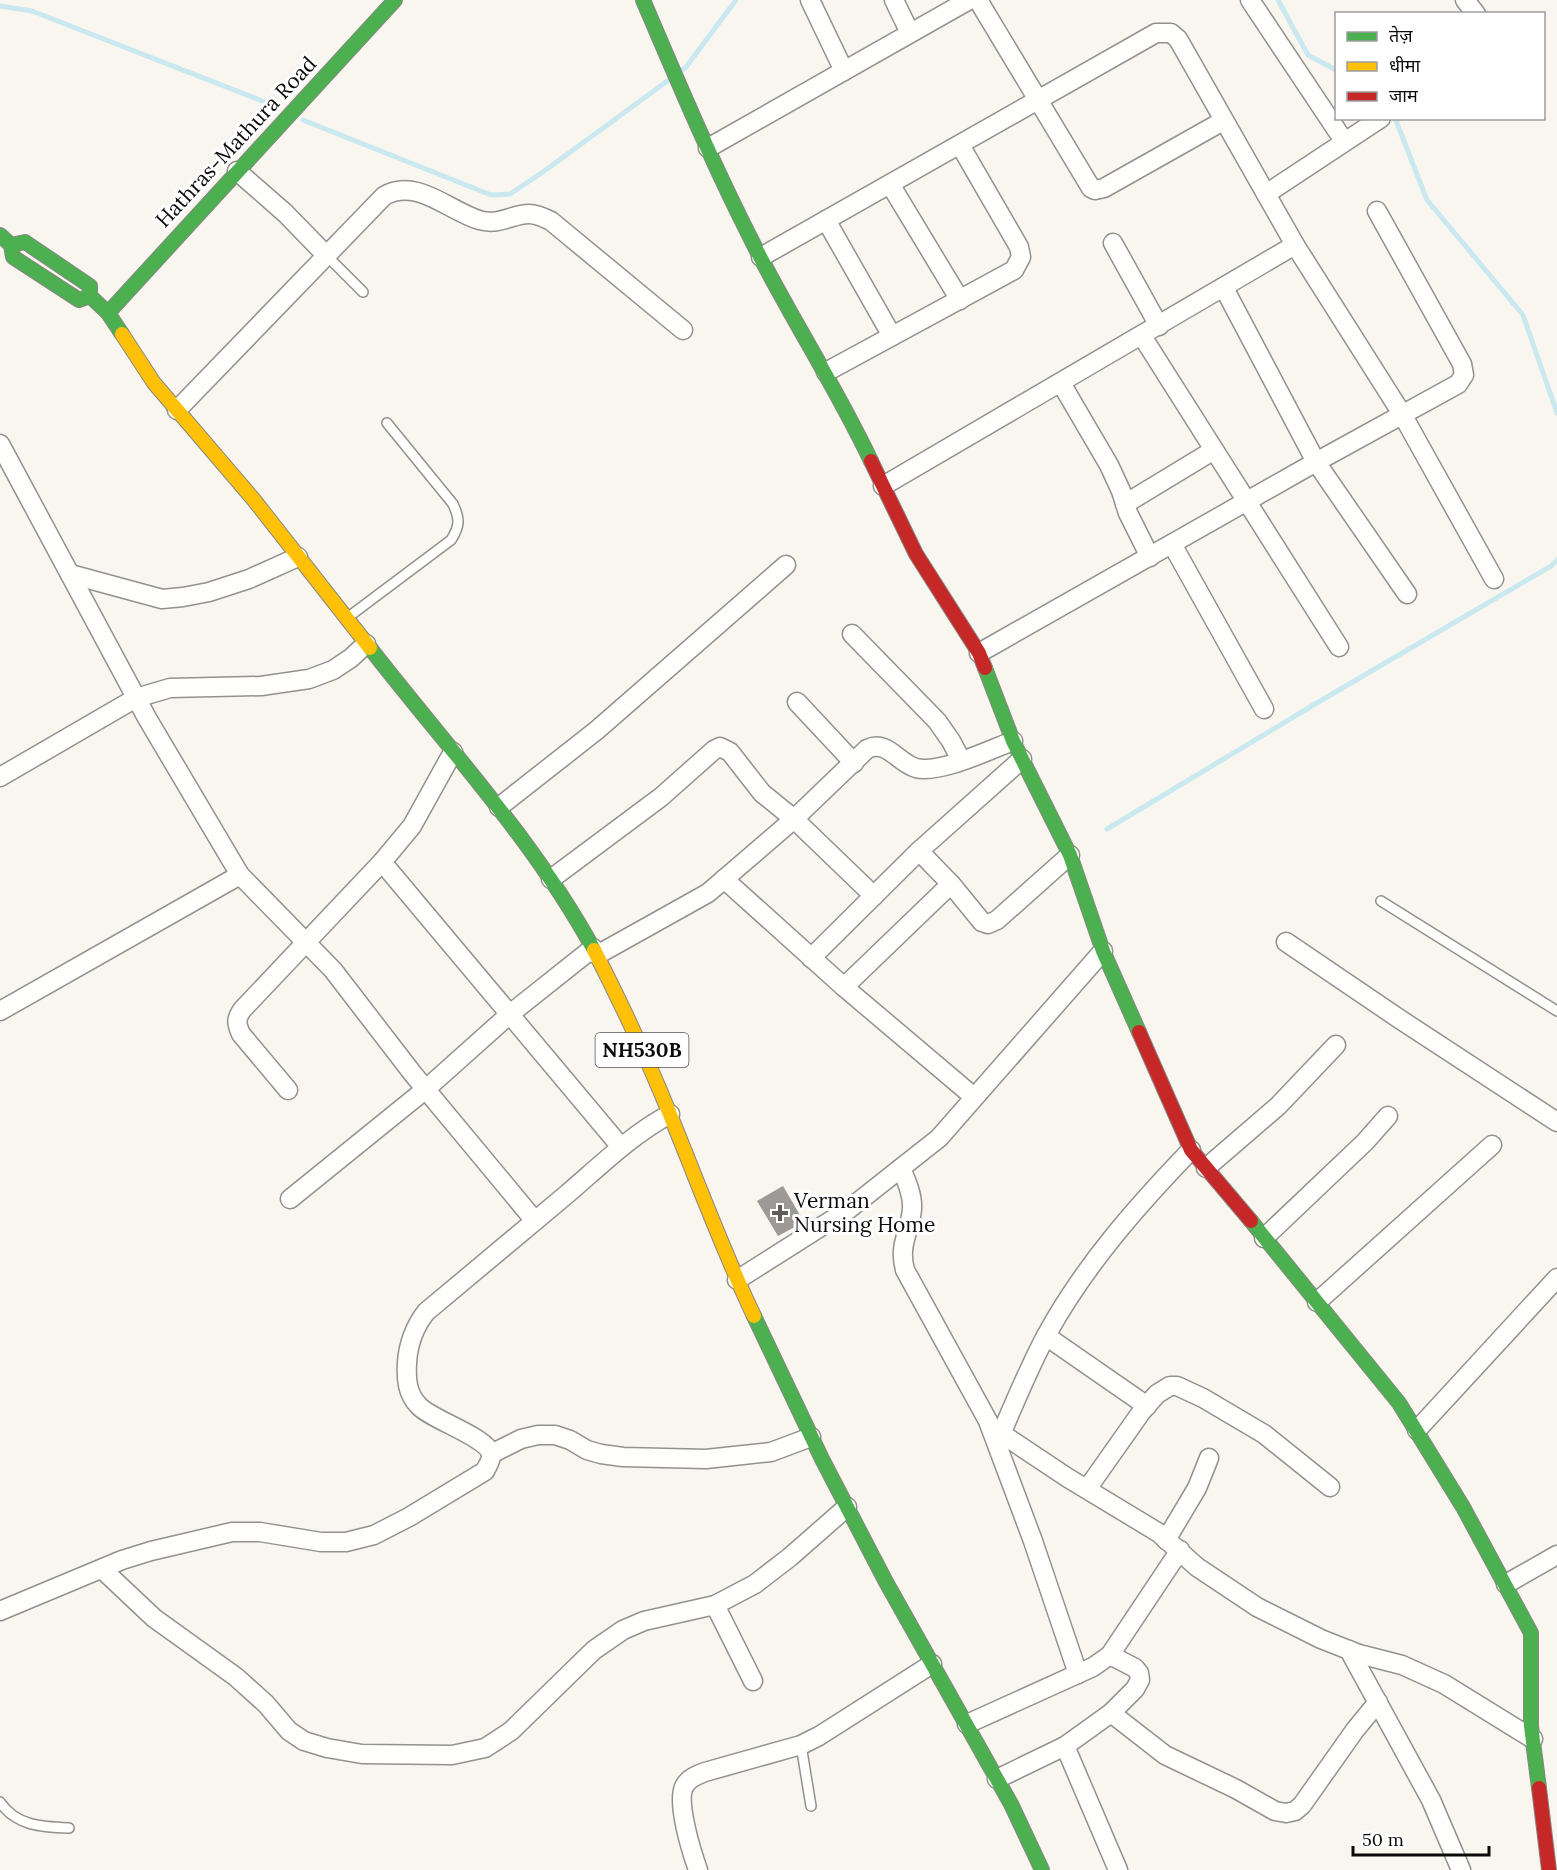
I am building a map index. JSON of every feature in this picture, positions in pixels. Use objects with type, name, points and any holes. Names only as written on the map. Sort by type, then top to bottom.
[{"type":"main road","name":"Hathras-Mathura Road","points":[[108,313],[395,0]]},
{"type":"main road","points":[[643,0],[708,148],[761,257],[848,412],[916,554],[979,653],[1013,741],[1070,855],[1103,951],[1191,1150],[1399,1403],[1463,1506],[1531,1633],[1533,1739],[1549,1870]]},
{"type":"main road","points":[[4,246],[25,242],[90,286],[90,296],[108,313]]},
{"type":"main road","name":"NH530B","points":[[108,313],[154,383],[254,501],[366,644],[499,807],[551,879],[595,952],[624,1010],[670,1114],[738,1280],[811,1437],[886,1582],[997,1779],[1042,1870]]},
{"type":"street","points":[[810,0],[844,71]]},
{"type":"street","points":[[894,0],[910,33]]},
{"type":"street","points":[[708,148],[969,0]]},
{"type":"street","points":[[978,0],[1087,185],[1095,190],[1104,188],[1223,121]]},
{"type":"street","points":[[1250,0],[1344,141]]},
{"type":"street","points":[[1465,0],[1474,12]]},
{"type":"street","points":[[761,257],[1156,33],[1171,33],[1178,39],[1294,245],[1402,414],[1494,579]]},
{"type":"street","points":[[1266,194],[1378,120]]},
{"type":"street","points":[[826,372],[1014,270],[1021,257],[1019,247],[960,145]]},
{"type":"street","points":[[237,171],[285,213],[326,255]]},
{"type":"street","points":[[890,184],[960,300]]},
{"type":"street","points":[[177,410],[384,196],[400,189],[418,192],[479,220],[506,221],[529,214],[539,216],[561,228],[683,330]]},
{"type":"street","points":[[979,653],[1458,384],[1464,375],[1464,369],[1377,211]]},
{"type":"street","points":[[826,220],[892,336]]},
{"type":"street","points":[[1113,243],[1158,326]]},
{"type":"street","points":[[884,486],[1294,245]]},
{"type":"street","points":[[1224,288],[1316,462],[1407,594]]},
{"type":"street","points":[[1142,336],[1339,647]]},
{"type":"street","points":[[1061,383],[1109,465],[1150,556]]},
{"type":"street","points":[[0,444],[136,698],[240,875],[333,970],[426,1089],[535,1221]]},
{"type":"street","points":[[1125,504],[1214,450]]},
{"type":"street","points":[[1172,544],[1264,708]]},
{"type":"street","points":[[70,574],[162,599],[209,592],[249,579],[298,556]]},
{"type":"street","points":[[499,807],[597,730],[786,565]]},
{"type":"street","points":[[852,634],[937,722],[961,760]]},
{"type":"street","points":[[0,777],[136,698],[170,688],[261,686],[309,679],[333,670],[366,644]]},
{"type":"street","points":[[797,702],[854,763]]},
{"type":"street","points":[[290,1199],[426,1089],[510,1014],[595,952],[708,893],[794,819],[867,749],[874,746],[890,751],[914,768],[936,769],[1013,741]]},
{"type":"street","points":[[551,879],[643,812],[720,747],[730,752],[762,793],[794,819],[874,896]]},
{"type":"street","points":[[288,1090],[241,1034],[237,1018],[382,862],[412,826],[453,752]]},
{"type":"street","points":[[811,958],[919,851],[1022,759]]},
{"type":"street","points":[[919,851],[951,884],[982,922],[987,924],[993,923],[1070,855]]},
{"type":"street","points":[[382,862],[621,1147]]},
{"type":"street","points":[[0,1011],[240,875]]},
{"type":"street","points":[[723,879],[844,987],[974,1097]]},
{"type":"street","points":[[844,987],[951,884]]},
{"type":"street","points":[[1286,942],[1557,1122]]},
{"type":"street","points":[[738,1280],[849,1209],[939,1138],[1103,951]]},
{"type":"street","points":[[1206,1168],[1278,1106],[1336,1045]]},
{"type":"street","points":[[0,1611],[151,1551],[232,1532],[260,1532],[321,1542],[346,1542],[374,1535],[410,1517],[484,1471],[490,1462],[491,1454],[488,1449],[470,1435],[428,1414],[410,1394],[406,1380],[407,1359],[419,1322],[426,1312],[621,1147],[648,1125],[670,1114]]},
{"type":"street","points":[[1264,1238],[1365,1142],[1388,1116]]},
{"type":"street","points":[[1317,1302],[1492,1145]]},
{"type":"street","points":[[996,1430],[1046,1336],[1084,1274],[1133,1213],[1191,1150]]},
{"type":"street","points":[[902,1168],[911,1194],[912,1208],[902,1246],[905,1270],[996,1430],[1078,1674]]},
{"type":"street","points":[[1417,1430],[1557,1278]]},
{"type":"street","points":[[1046,1336],[1147,1406]]},
{"type":"street","points":[[1087,1489],[1147,1406],[1165,1388],[1177,1386],[1203,1398],[1264,1434],[1330,1487]]},
{"type":"street","points":[[996,1430],[1159,1533],[1197,1567],[1257,1607],[1321,1639],[1349,1650],[1402,1665],[1444,1684],[1533,1739]]},
{"type":"street","points":[[491,1454],[520,1439],[538,1435],[555,1435],[601,1454],[623,1457],[706,1459],[771,1452],[811,1437]]},
{"type":"street","points":[[967,1724],[1094,1667],[1110,1655],[1173,1545],[1209,1458]]},
{"type":"street","points":[[102,1569],[154,1618],[236,1677],[266,1704],[289,1731],[304,1741],[327,1748],[362,1754],[452,1755],[485,1748],[511,1731],[594,1650],[623,1630],[644,1621],[715,1605],[755,1584],[847,1507]]},
{"type":"street","points":[[1506,1584],[1557,1555]]},
{"type":"street","points":[[715,1605],[753,1681]]},
{"type":"street","points":[[1349,1650],[1431,1800],[1461,1870]]},
{"type":"street","points":[[997,1779],[1065,1746],[1111,1713],[1135,1689],[1140,1680],[1139,1673],[1135,1668],[1110,1655]]},
{"type":"street","points":[[698,1870],[686,1833],[682,1791],[690,1778],[801,1745],[932,1665]]},
{"type":"street","points":[[1111,1713],[1165,1755],[1275,1811],[1286,1813],[1302,1805],[1355,1730],[1378,1702]]},
{"type":"street","points":[[1065,1746],[1118,1870]]},
{"type":"lane","points":[[326,255],[363,292]]},
{"type":"lane","points":[[347,619],[451,540],[459,527],[459,517],[453,504],[387,423]]},
{"type":"lane","points":[[1381,902],[1557,1011]]},
{"type":"lane","points":[[801,1745],[811,1806]]},
{"type":"lane","points":[[0,1802],[16,1819],[28,1824],[46,1828],[69,1828]]},
{"type":"building","points":[[783,1186],[804,1222],[778,1236],[757,1201]]},
{"type":"waterway","points":[[680,72],[736,0]]},
{"type":"waterway","points":[[1278,0],[1308,55],[1335,69]]},
{"type":"waterway","points":[[0,6],[32,11],[270,104]]},
{"type":"waterway","points":[[303,120],[491,195],[510,194],[670,79]]},
{"type":"waterway","points":[[1396,120],[1427,200],[1523,315],[1557,413]]},
{"type":"waterway","points":[[1107,829],[1551,566],[1557,560]]},
{"type":"traffic: fast","points":[[122,334],[108,313],[395,0]]},
{"type":"traffic: fast","points":[[643,0],[739,215],[871,461]]},
{"type":"traffic: fast","points":[[0,235],[11,245],[13,257],[79,300],[90,296]]},
{"type":"traffic: fast","points":[[11,245],[25,242],[90,286],[90,296],[108,313]]},
{"type":"traffic: fast","points":[[370,648],[517,832],[545,870],[594,950]]},
{"type":"traffic: fast","points":[[985,668],[1013,741],[1070,855],[1103,951],[1139,1032]]},
{"type":"traffic: fast","points":[[1251,1221],[1399,1403],[1463,1507],[1531,1633],[1531,1726],[1539,1788]]},
{"type":"traffic: fast","points":[[754,1316],[822,1459],[886,1582],[1011,1804],[1042,1870]]},
{"type":"traffic: slow","points":[[122,334],[154,383],[254,500],[370,648]]},
{"type":"traffic: slow","points":[[594,950],[653,1075],[721,1242],[754,1316]]},
{"type":"traffic: jam","points":[[871,461],[916,554],[979,653],[985,668]]},
{"type":"traffic: jam","points":[[1139,1032],[1191,1150],[1251,1221]]},
{"type":"traffic: jam","points":[[1539,1788],[1549,1870]]},
{"type":"place","name":"Verman Nursing Home","points":[[780,1213]]}]
